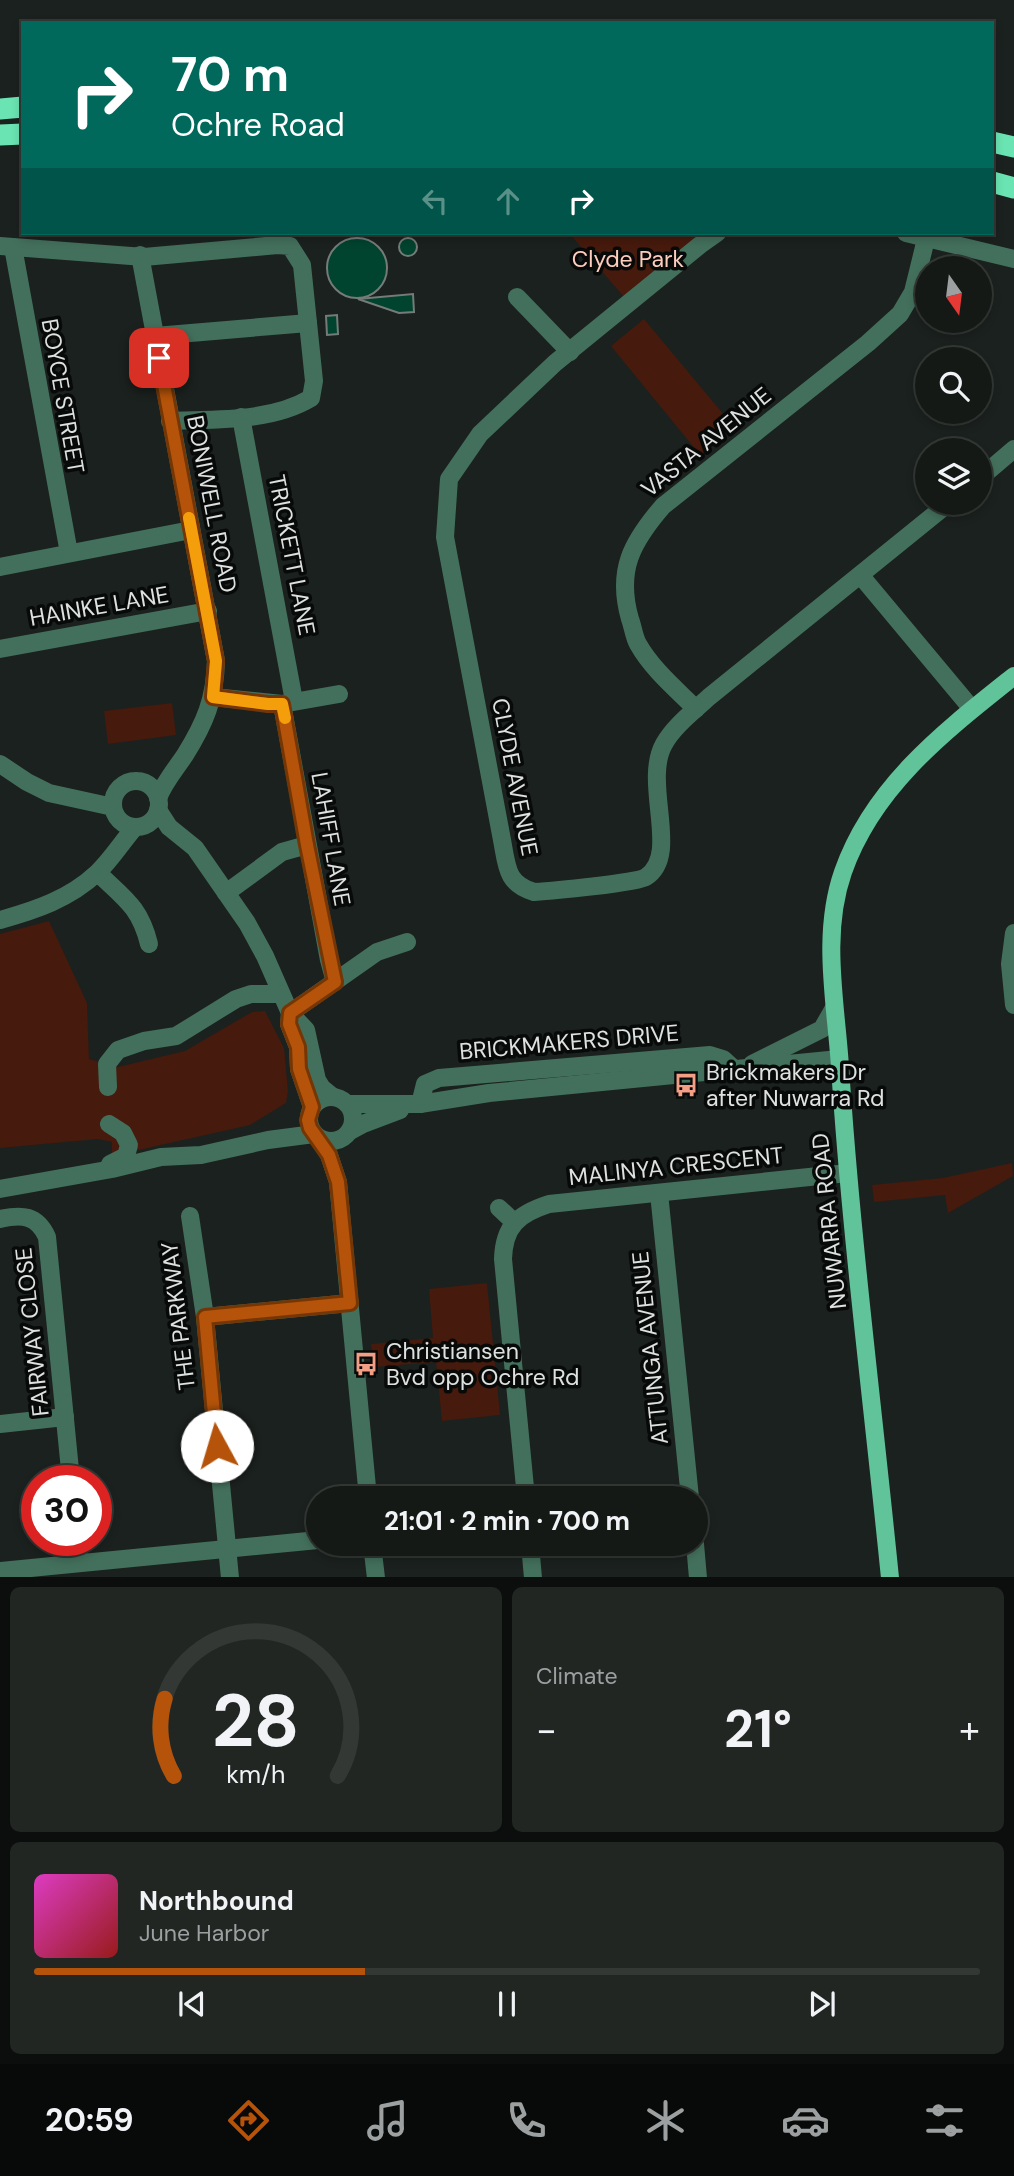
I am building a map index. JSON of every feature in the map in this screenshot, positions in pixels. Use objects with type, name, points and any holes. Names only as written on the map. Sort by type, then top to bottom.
[{"type":"highway","points":[[0,109],[21,107]]},
{"type":"highway","points":[[0,135],[21,134]]},
{"type":"highway","points":[[994,142],[1014,146]]},
{"type":"highway","points":[[994,183],[1014,188]]},
{"type":"main road","name":"NUWARRA ROAD","points":[[890,1577],[848,1173],[831,974],[834,909],[842,873],[875,807],[912,763],[972,709],[1014,676]]},
{"type":"street","name":"CLYDE AVENUE","points":[[714,235],[570,352],[480,434],[449,479],[445,537],[504,851],[514,883],[522,889],[534,892],[645,878],[660,863],[655,774],[664,744],[696,709],[934,515]]},
{"type":"street","points":[[913,235],[1014,259]]},
{"type":"street","name":"VASTA AVENUE","points":[[696,709],[650,661],[638,643],[625,600],[626,563],[640,533],[663,506],[868,343],[900,314],[913,292],[926,239]]},
{"type":"street","points":[[6,247],[140,256],[290,246],[302,265],[314,381],[311,398],[295,408],[241,417],[170,421]]},
{"type":"street","name":"BOYCE STREET","points":[[6,247],[69,553]]},
{"type":"street","name":"BONIWELL ROAD","points":[[0,920],[54,903],[103,866],[150,815],[163,785],[198,733],[213,697],[216,661],[208,611],[140,256]]},
{"type":"street","points":[[517,297],[570,352]]},
{"type":"street","points":[[155,336],[308,323]]},
{"type":"street","name":"TRICKETT LANE","points":[[241,417],[288,703]]},
{"type":"street","points":[[992,468],[1014,449]]},
{"type":"street","points":[[0,566],[191,530]]},
{"type":"street","points":[[861,576],[972,709]]},
{"type":"street","name":"HAINKE LANE","points":[[0,649],[208,611]]},
{"type":"street","points":[[213,697],[268,704],[339,694]]},
{"type":"street","name":"LAHIFF LANE","points":[[288,703],[307,845],[335,982]]},
{"type":"street","name":"BONIWELL ROAD","points":[[141,781],[162,772],[184,756]]},
{"type":"street","points":[[0,764],[49,793],[114,810],[123,823],[150,815],[195,848],[253,934],[290,1013],[306,1030],[317,1080],[322,1088],[340,1100],[353,1117],[338,1182]]},
{"type":"street","points":[[77,799],[118,790],[128,782],[141,781],[152,787],[150,815]]},
{"type":"street","points":[[118,790],[114,810],[114,841],[103,866],[135,908],[144,924],[149,944]]},
{"type":"street","points":[[226,893],[282,852],[307,845]]},
{"type":"street","points":[[1014,933],[1010,964],[1014,1005]]},
{"type":"street","points":[[290,1013],[377,952],[407,942]]},
{"type":"street","points":[[108,1087],[107,1064],[118,1050],[144,1041],[176,1036],[236,999],[251,994],[281,994]]},
{"type":"street","points":[[738,1069],[822,1029],[835,1008]]},
{"type":"street","points":[[290,1013],[289,1024],[298,1047],[299,1069],[311,1110],[308,1120],[329,1155],[338,1182],[367,1486]]},
{"type":"street","name":"BRICKMAKERS DRIVE","points":[[348,1134],[374,1119],[420,1104],[489,1093],[839,1059]]},
{"type":"street","points":[[268,1140],[311,1110],[321,1099],[340,1100]]},
{"type":"street","name":"BRICKMAKERS DRIVE","points":[[340,1100],[420,1104]]},
{"type":"street","points":[[86,1172],[114,1163],[129,1151],[127,1138],[109,1124],[126,1127],[148,1152],[161,1157]]},
{"type":"street","points":[[0,1189],[161,1157],[201,1154],[268,1140],[317,1136],[333,1142],[348,1134]]},
{"type":"street","points":[[36,1183],[88,1184],[111,1181],[165,1169],[201,1154]]},
{"type":"street","name":"MALINYA CRESCENT","points":[[514,1222],[536,1208],[549,1204],[848,1173]]},
{"type":"street","name":"ATTUNGA AVENUE","points":[[659,1193],[689,1486]]},
{"type":"street","points":[[499,1208],[514,1222],[507,1233],[503,1259],[525,1486]]},
{"type":"street","name":"FAIRWAY CLOSE","points":[[0,1219],[19,1215],[37,1220],[47,1237],[70,1465]]},
{"type":"street","name":"THE PARKWAY","points":[[190,1216],[205,1317],[230,1577]]},
{"type":"street","points":[[205,1317],[350,1303]]},
{"type":"street","points":[[0,1424],[65,1418]]},
{"type":"street","points":[[0,1571],[306,1541]]},
{"type":"street","points":[[78,1556],[79,1563]]},
{"type":"street","points":[[373,1556],[376,1577]]},
{"type":"street","points":[[531,1556],[533,1577]]},
{"type":"street","points":[[696,1556],[698,1577]]},
{"type":"green space","name":"Clyde Park","points":[[571,235],[710,235],[624,297]]},
{"type":"green space","points":[[644,319],[734,427],[701,456],[611,346]]},
{"type":"green space","points":[[172,703],[176,735],[108,744],[104,711]]},
{"type":"green space","points":[[49,921],[87,1003],[89,1059],[118,1067],[185,1051],[252,1012],[265,1011],[284,1048],[288,1091],[286,1103],[250,1125],[112,1156],[112,1142],[98,1139],[0,1148],[0,934]]},
{"type":"green space","points":[[1012,1163],[1013,1176],[948,1213],[945,1195],[874,1202],[872,1185],[943,1178]]},
{"type":"green space","points":[[487,1283],[500,1415],[442,1421],[436,1362],[374,1367],[371,1344],[433,1338],[429,1289]]},
{"type":"building","points":[[357,238],[378,247],[387,268],[378,289],[357,298],[336,289],[327,268],[336,247]]},
{"type":"building","points":[[408,238],[416,243],[417,247],[412,255],[408,256],[400,251],[399,247],[404,239]]},
{"type":"building","points":[[413,294],[414,312],[399,313],[358,299]]},
{"type":"building","points":[[337,315],[338,334],[327,335],[326,316]]},
{"type":"slow traffic","points":[[189,518],[216,661],[213,697],[282,704],[285,718]]},
{"type":"place","name":"Brickmakers Dr after Nuwarra Rd","points":[[686,1085]]},
{"type":"place","name":"Christiansen Bvd opp Ochre Rd","points":[[366,1364]]},
{"type":"route","points":[[159,358],[216,661],[213,697],[282,704],[335,982],[290,1013],[289,1024],[298,1047],[302,1082],[312,1107],[308,1120],[310,1128],[329,1155],[338,1182],[350,1303],[205,1317],[217,1446]]}]
